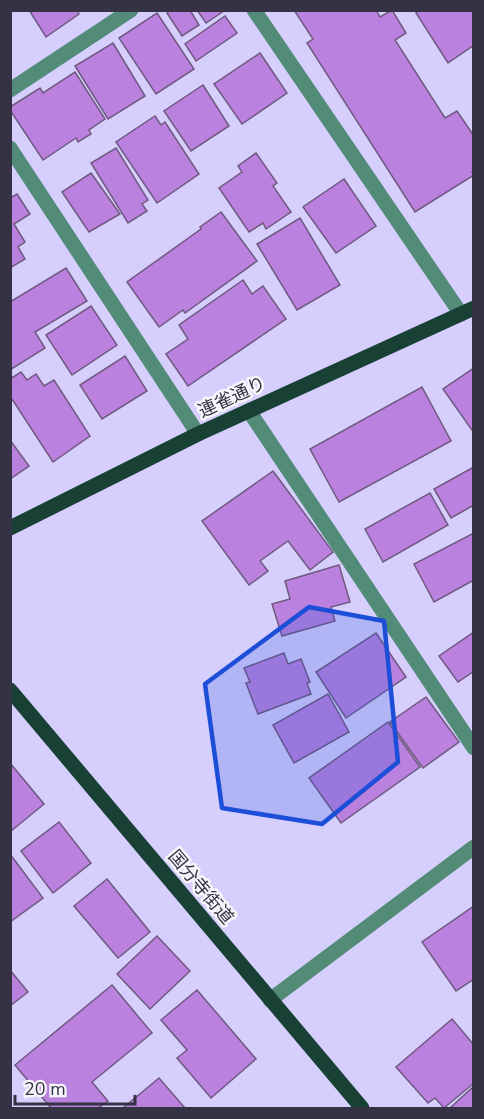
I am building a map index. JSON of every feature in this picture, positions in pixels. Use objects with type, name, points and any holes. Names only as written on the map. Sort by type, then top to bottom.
[{"type":"main road","name":"連雀通り","points":[[10,528],[198,434],[467,311]]},
{"type":"main road","name":"国分寺街道","points":[[10,690],[362,1108]]},
{"type":"street","points":[[10,90],[131,10]]},
{"type":"street","points":[[254,10],[467,311]]},
{"type":"street","points":[[10,148],[198,434]]},
{"type":"street","points":[[249,411],[474,748]]},
{"type":"street","points":[[270,1000],[474,847]]},
{"type":"highlighted area","points":[[309,607],[384,621],[398,762],[322,824],[222,808],[205,684]]},
{"type":"building","points":[[29,10],[77,10],[79,14],[46,37]]},
{"type":"building","points":[[170,10],[190,10],[199,25],[182,36],[167,13]]},
{"type":"building","points":[[197,10],[223,10],[224,11],[206,23]]},
{"type":"building","points":[[294,10],[376,10],[380,17],[392,10],[406,33],[395,40],[445,118],[457,111],[474,136],[474,171],[472,172],[474,175],[415,212],[307,43],[313,39]]},
{"type":"building","points":[[420,10],[474,10],[474,45],[448,63],[416,13]]},
{"type":"building","points":[[157,13],[194,69],[156,94],[119,38]]},
{"type":"building","points":[[225,16],[237,33],[196,61],[185,44]]},
{"type":"building","points":[[113,43],[145,96],[108,119],[75,66]]},
{"type":"building","points":[[260,53],[287,93],[242,124],[214,84]]},
{"type":"building","points":[[75,72],[105,119],[89,130],[91,134],[78,142],[76,138],[43,160],[10,107],[40,88],[43,93]]},
{"type":"building","points":[[203,85],[229,126],[191,151],[164,111]]},
{"type":"building","points":[[155,116],[161,125],[165,122],[199,174],[157,203],[116,142]]},
{"type":"building","points":[[116,148],[148,200],[142,204],[147,211],[128,223],[91,163]]},
{"type":"building","points":[[256,153],[277,183],[273,186],[291,212],[266,229],[263,223],[249,232],[219,188],[242,172],[238,166]]},
{"type":"building","points":[[91,173],[120,214],[89,232],[62,192]]},
{"type":"building","points":[[344,179],[376,226],[336,253],[303,207]]},
{"type":"building","points":[[17,194],[30,214],[14,224],[25,242],[18,247],[25,259],[10,268],[10,198]]},
{"type":"building","points":[[221,212],[257,261],[185,313],[183,310],[159,327],[127,282]]},
{"type":"building","points":[[300,218],[340,285],[297,310],[257,244]]},
{"type":"building","points":[[66,268],[87,301],[35,332],[45,348],[10,370],[10,302]]},
{"type":"building","points":[[243,280],[252,294],[263,286],[286,319],[188,386],[166,354],[188,339],[179,325]]},
{"type":"building","points":[[91,306],[117,345],[72,375],[46,335]]},
{"type":"building","points":[[125,356],[147,391],[102,419],[80,385]]},
{"type":"building","points":[[474,368],[474,433],[443,389]]},
{"type":"building","points":[[21,372],[27,380],[36,374],[44,386],[54,380],[90,436],[53,462],[10,396],[10,379]]},
{"type":"building","points":[[422,387],[451,441],[339,502],[310,449]]},
{"type":"building","points":[[10,440],[29,466],[10,479]]},
{"type":"building","points":[[472,468],[474,471],[474,505],[451,518],[434,489]]},
{"type":"building","points":[[273,471],[333,552],[310,570],[288,541],[260,561],[268,571],[249,585],[202,521]]},
{"type":"building","points":[[430,493],[448,525],[383,562],[365,529]]},
{"type":"building","points":[[474,533],[474,580],[434,602],[414,564]]},
{"type":"building","points":[[339,565],[350,602],[331,607],[335,621],[282,636],[272,604],[290,599],[285,581]]},
{"type":"building","points":[[474,632],[474,671],[458,682],[439,656]]},
{"type":"building","points":[[376,633],[406,677],[346,718],[316,672]]},
{"type":"building","points":[[284,653],[288,664],[301,659],[310,682],[307,683],[311,694],[258,714],[246,683],[250,682],[244,668]]},
{"type":"building","points":[[328,694],[349,732],[294,763],[273,725]]},
{"type":"building","points":[[426,697],[459,742],[423,768],[390,722]]},
{"type":"building","points":[[388,722],[420,767],[341,823],[309,778]]},
{"type":"building","points":[[10,763],[44,804],[10,832]]},
{"type":"building","points":[[59,822],[91,863],[53,893],[21,851]]},
{"type":"building","points":[[10,854],[43,898],[10,922]]},
{"type":"building","points":[[107,879],[150,932],[118,958],[74,906]]},
{"type":"building","points":[[474,906],[474,979],[456,991],[422,942]]},
{"type":"building","points":[[157,936],[190,971],[150,1009],[117,974]]},
{"type":"building","points":[[10,970],[28,992],[10,1006]]},
{"type":"building","points":[[112,985],[152,1033],[92,1082],[108,1101],[98,1108],[51,1108],[15,1065]]},
{"type":"building","points":[[197,990],[256,1059],[211,1098],[177,1058],[187,1050],[161,1020]]},
{"type":"building","points":[[452,1019],[474,1045],[474,1083],[444,1108],[435,1098],[428,1103],[396,1067]]},
{"type":"building","points":[[159,1078],[185,1108],[123,1108]]},
{"type":"building","points":[[474,1086],[474,1108],[450,1108]]}]
